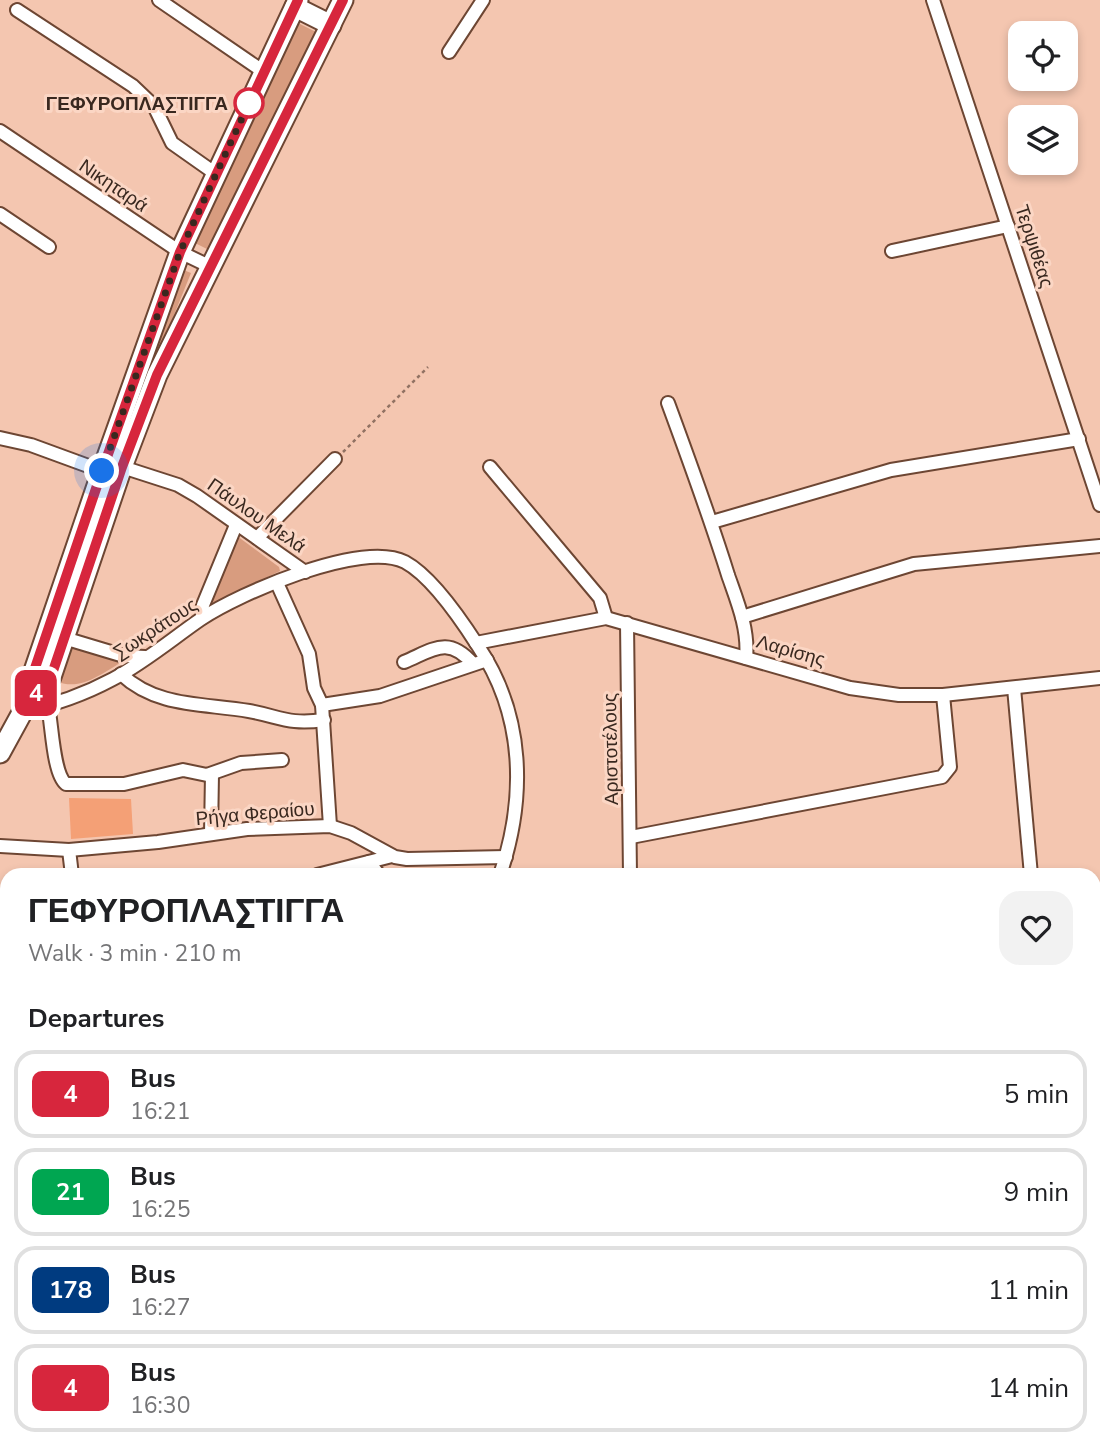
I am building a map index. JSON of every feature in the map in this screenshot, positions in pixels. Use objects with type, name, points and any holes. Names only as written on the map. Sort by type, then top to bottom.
[{"type":"street","points":[[159,0],[264,72]]},
{"type":"street","points":[[0,753],[51,677],[64,638],[109,466],[343,0]]},
{"type":"street","points":[[449,52],[483,0]]},
{"type":"street","name":"Τερψιθέας","points":[[933,0],[1100,505]]},
{"type":"street","points":[[282,760],[252,761],[212,774],[183,770],[124,784],[66,784],[61,780],[34,706],[33,674],[109,466],[180,252],[297,4],[331,25]]},
{"type":"street","points":[[17,10],[133,86],[154,106],[172,143],[216,174]]},
{"type":"street","name":"Νικηταρά","points":[[0,131],[180,252],[209,266]]},
{"type":"street","points":[[0,214],[49,247]]},
{"type":"street","points":[[892,251],[1008,226]]},
{"type":"street","points":[[668,403],[712,522],[742,617],[746,658]]},
{"type":"street","name":"Πάυλου Μελά","points":[[0,438],[178,485],[305,572],[340,561],[374,555],[405,562],[442,597],[476,643],[503,696],[517,753],[519,783],[514,824],[502,868]]},
{"type":"street","points":[[712,522],[891,470],[1079,439]]},
{"type":"street","points":[[257,538],[335,459]]},
{"type":"street","points":[[490,467],[600,598],[606,618]]},
{"type":"street","points":[[202,618],[203,605],[236,525]]},
{"type":"street","points":[[742,617],[914,564],[991,559],[1100,546]]},
{"type":"street","name":"Σωκράτους","points":[[34,706],[121,674],[170,644],[202,618],[305,572]]},
{"type":"street","points":[[277,583],[309,654],[314,688],[322,705],[330,826]]},
{"type":"street","name":"Λαρίσης","points":[[476,643],[579,621],[606,618],[850,688],[899,695],[943,695],[1100,678]]},
{"type":"street","name":"Αριστοτέλους","points":[[627,623],[630,868]]},
{"type":"street","points":[[64,638],[124,656],[148,657]]},
{"type":"street","points":[[404,662],[446,646],[457,649],[473,664]]},
{"type":"street","points":[[322,705],[380,696],[487,660]]},
{"type":"street","points":[[121,674],[147,693],[170,701],[250,711],[285,722],[324,720]]},
{"type":"street","points":[[1014,688],[1030,868]]},
{"type":"street","points":[[631,837],[942,776],[950,767],[943,695]]},
{"type":"street","points":[[211,834],[212,774]]},
{"type":"street","name":"Ρήγα Φεραίου","points":[[0,846],[69,850],[247,829],[282,830],[330,826],[351,833],[392,856],[435,860],[506,857]]},
{"type":"street","points":[[69,850],[71,868]]},
{"type":"street","points":[[345,868],[392,856]]},
{"type":"street","points":[[369,862],[374,868]]},
{"type":"path","points":[[335,459],[428,367]]},
{"type":"shaded area","points":[[298,23],[316,32],[209,250],[195,243]]},
{"type":"shaded area","points":[[181,269],[191,273],[116,458]]},
{"type":"shaded area","points":[[237,536],[279,567],[280,571],[211,604],[209,601]]},
{"type":"shaded area","points":[[70,645],[125,660],[84,682],[58,682]]},
{"type":"building","points":[[69,798],[131,799],[133,834],[71,839]]},
{"type":"bus line","name":"4","points":[[298,0],[180,252],[33,674],[29,700],[51,677],[122,467],[157,375],[343,0]]},
{"type":"place","name":"ΓΕΦΥΡΟΠΛΑΣΤΙΓΓΑ","points":[[249,103]]},
{"type":"route","points":[[102,471],[180,252],[249,103]]}]
